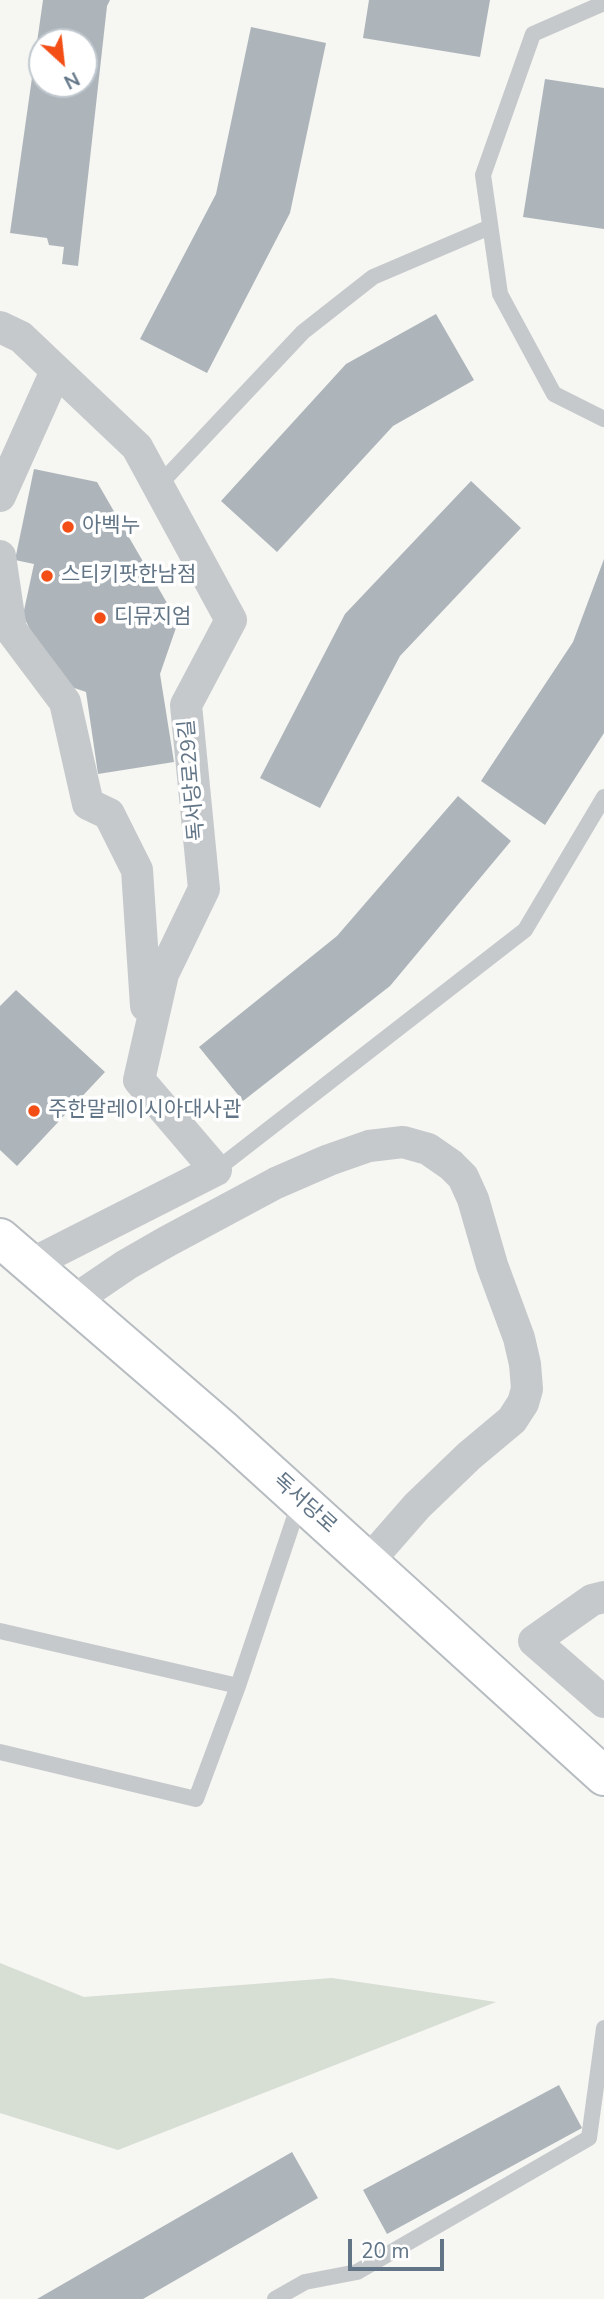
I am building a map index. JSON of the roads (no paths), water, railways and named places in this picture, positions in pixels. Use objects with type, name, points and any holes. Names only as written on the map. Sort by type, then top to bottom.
[{"type":"main road","name":"독서당로","points":[[0,1238],[300,1501],[604,1776]]},
{"type":"street","name":"독서당로29길","points":[[0,327],[21,337],[137,447],[231,620],[186,705],[204,889],[163,974],[139,1080],[216,1170]]},
{"type":"street","points":[[0,496],[56,371]]},
{"type":"street","name":"독서당로29길","points":[[0,556],[11,629],[65,702],[88,804],[109,814],[138,870],[148,1037]]},
{"type":"street","points":[[73,1301],[166,1242],[275,1183],[329,1160],[369,1146],[403,1142],[428,1149],[451,1165],[463,1177],[473,1199],[492,1265],[519,1338],[526,1364],[527,1389],[523,1403],[512,1420],[469,1456],[417,1506],[368,1562]]},
{"type":"street","points":[[31,1265],[216,1170]]},
{"type":"street","points":[[604,1597],[592,1600],[534,1641],[604,1702]]},
{"type":"lane","points":[[604,3],[533,34],[483,175],[500,294],[554,394],[604,419]]},
{"type":"lane","points":[[158,486],[303,332],[353,292],[373,277],[490,227]]},
{"type":"lane","points":[[216,1170],[525,930],[604,797]]},
{"type":"lane","points":[[0,1752],[196,1799],[238,1686],[300,1501]]},
{"type":"lane","points":[[0,1631],[238,1686]]},
{"type":"lane","points":[[275,2299],[305,2282],[357,2273],[590,2138],[604,2028]]},
{"type":"place","name":"아벡누","points":[[68,527]]},
{"type":"place","name":"스티키팟한남점","points":[[47,576]]},
{"type":"place","name":"디뮤지엄","points":[[100,618]]},
{"type":"place","name":"주한말레이시아대사관","points":[[34,1111]]}]
